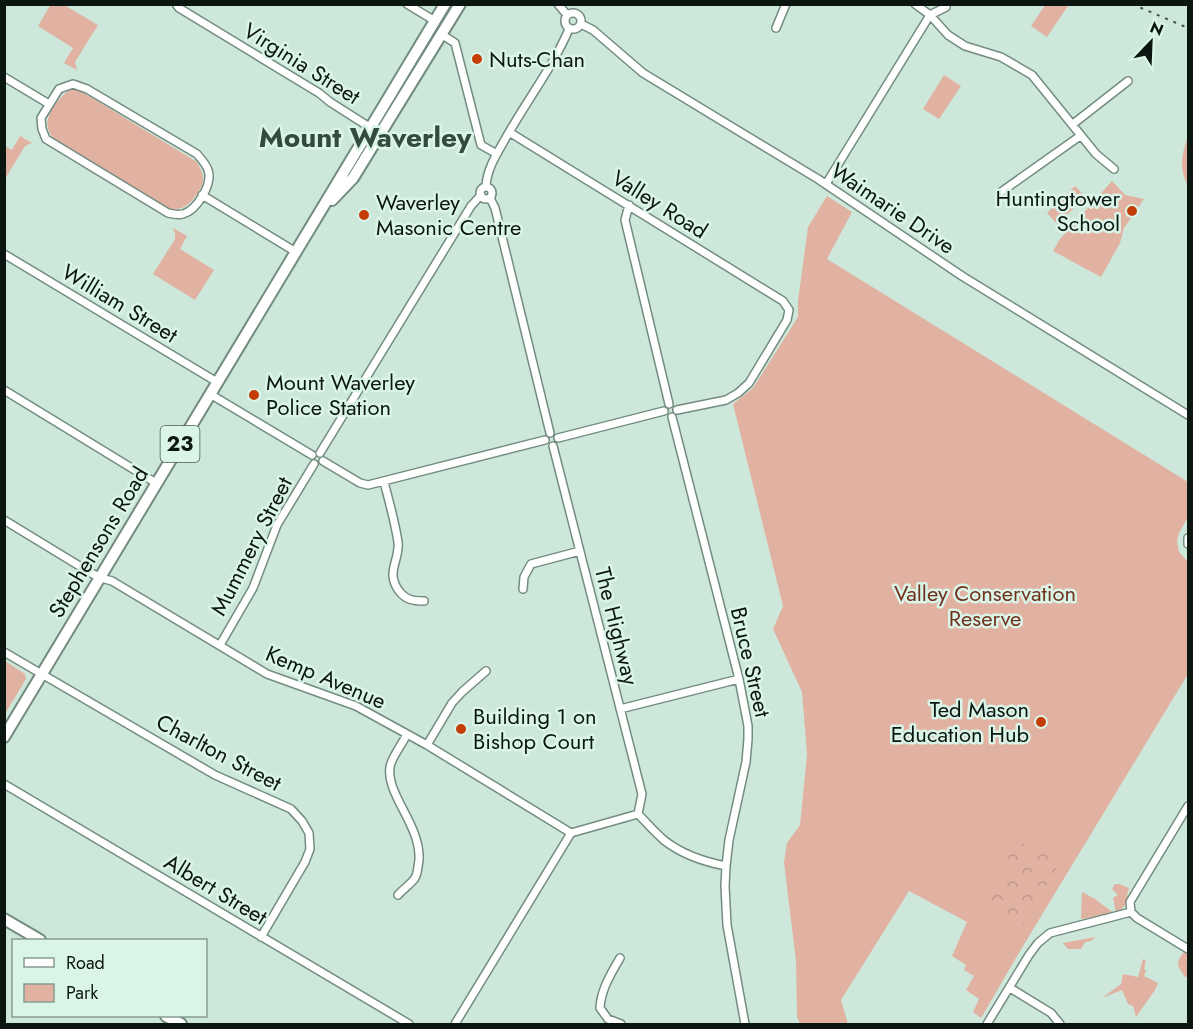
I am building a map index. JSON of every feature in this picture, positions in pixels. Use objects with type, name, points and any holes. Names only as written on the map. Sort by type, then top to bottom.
[{"type":"main road","name":"Stephensons Road","points":[[375,131],[445,4]]},
{"type":"main road","name":"Stephensons Road","points":[[4,737],[319,214],[348,175],[460,4]]},
{"type":"main road","points":[[4,919],[38,939]]},
{"type":"street","name":"Virginia Street","points":[[176,4],[179,8],[319,93],[375,131]]},
{"type":"street","points":[[407,4],[435,21]]},
{"type":"street","points":[[558,4],[567,15]]},
{"type":"street","points":[[776,28],[786,4]]},
{"type":"street","points":[[915,4],[930,15],[948,35],[965,46],[1001,57],[1032,75],[1073,124],[1080,136],[1096,154],[1114,168]]},
{"type":"street","points":[[826,184],[930,15],[946,7]]},
{"type":"street","points":[[577,14],[581,19],[581,24],[577,29],[569,29],[565,25],[567,15],[577,14]]},
{"type":"street","name":"Waimarie Drive","points":[[581,24],[593,30],[644,73],[826,184],[962,276],[1188,416]]},
{"type":"street","points":[[320,453],[471,206],[481,195],[481,190],[486,186],[487,174],[497,154],[561,47],[569,29]]},
{"type":"street","points":[[441,34],[455,43],[481,145],[497,154]]},
{"type":"street","points":[[4,77],[49,104]]},
{"type":"street","points":[[1073,124],[1128,81]]},
{"type":"street","points":[[73,84],[87,89],[197,154],[209,172],[209,182],[202,195],[195,206],[183,214],[168,213],[46,139],[40,118],[59,89],[73,84]]},
{"type":"street","name":"Valley Road","points":[[509,132],[783,301],[789,310],[787,320],[749,384],[726,400],[677,410]]},
{"type":"street","points":[[1002,192],[1080,136]]},
{"type":"street","points":[[486,186],[492,190],[490,198],[495,208],[550,433]]},
{"type":"street","points":[[202,195],[296,252]]},
{"type":"street","points":[[481,195],[484,199],[490,198]]},
{"type":"street","points":[[629,206],[625,220],[669,404]]},
{"type":"street","name":"William Street","points":[[4,254],[217,382]]},
{"type":"street","points":[[4,390],[156,483]]},
{"type":"street","points":[[210,394],[312,455]]},
{"type":"street","points":[[664,411],[668,417],[676,414],[677,410],[674,405],[669,404]]},
{"type":"street","points":[[558,438],[664,411],[669,404]]},
{"type":"street","name":"Bruce Street","points":[[672,417],[739,679],[748,726],[744,771],[729,840],[725,886],[727,925],[745,1024]]},
{"type":"street","points":[[550,433],[555,434],[558,438]]},
{"type":"street","points":[[545,440],[546,435],[550,433]]},
{"type":"street","points":[[545,440],[548,445],[553,446],[558,443],[558,438]]},
{"type":"street","points":[[323,461],[360,483],[368,485],[545,440]]},
{"type":"street","name":"The Highway","points":[[553,446],[642,794],[638,814]]},
{"type":"street","points":[[312,455],[320,453]]},
{"type":"street","points":[[320,453],[323,461]]},
{"type":"street","points":[[312,455],[311,460],[314,464],[320,464],[323,461]]},
{"type":"street","name":"Mummery Street","points":[[220,645],[254,588],[277,525],[314,464]]},
{"type":"street","points":[[384,482],[398,544],[392,576],[396,587],[404,597],[413,601],[424,601]]},
{"type":"street","name":"Kemp Avenue","points":[[4,520],[101,578],[112,581],[267,674],[356,706],[407,734],[571,833]]},
{"type":"street","points":[[523,589],[524,577],[531,564],[580,551]]},
{"type":"street","name":"Charlton Street","points":[[4,652],[214,775],[291,809],[303,821],[309,834],[310,849],[305,862],[261,938]]},
{"type":"street","points":[[427,746],[452,703],[486,671]]},
{"type":"street","points":[[620,709],[739,679]]},
{"type":"street","points":[[398,895],[415,877],[419,855],[414,829],[394,792],[391,781],[390,766],[407,734]]},
{"type":"street","name":"Albert Street","points":[[4,784],[409,1024]]},
{"type":"street","points":[[1188,806],[1130,902],[1131,912],[1137,918],[1188,949]]},
{"type":"street","points":[[455,1024],[571,833],[638,814],[666,841],[684,852],[711,863],[726,866]]},
{"type":"street","points":[[987,1024],[1038,943],[1050,933],[1131,912]]},
{"type":"street","points":[[620,958],[600,997],[600,1008],[608,1019],[621,1024]]},
{"type":"street","points":[[1010,988],[1051,1013],[1060,1024]]},
{"type":"green space","points":[[51,4],[64,5],[98,25],[75,62],[77,70],[64,63],[73,48],[38,26]]},
{"type":"green space","points":[[1046,4],[1068,6],[1047,37],[1031,26]]},
{"type":"green space","points":[[944,75],[961,86],[939,119],[923,109]]},
{"type":"green space","points":[[71,89],[79,90],[197,162],[203,180],[193,199],[184,207],[170,210],[53,138],[48,129],[48,118],[58,101]]},
{"type":"green space","points":[[20,136],[32,143],[25,146],[5,179],[5,146],[12,150]]},
{"type":"green space","points":[[1188,136],[1188,187],[1183,174],[1182,162]]},
{"type":"green space","points":[[1112,181],[1125,195],[1144,199],[1124,228],[1120,243],[1101,277],[1053,251],[1060,239]]},
{"type":"green space","points":[[1075,186],[1086,197],[1057,224],[1047,213]]},
{"type":"green space","name":"Valley Conservation Reserve","points":[[827,196],[852,212],[827,259],[1188,482],[1188,517],[1177,541],[1179,552],[1188,562],[1188,674],[981,1018],[973,1012],[979,999],[966,990],[974,976],[964,970],[966,965],[952,956],[967,922],[909,891],[841,1000],[848,1024],[800,1024],[797,1017],[796,961],[784,862],[787,843],[800,825],[807,754],[802,692],[773,629],[783,606],[733,404],[753,388],[798,317],[808,227]]},
{"type":"green space","points":[[173,228],[187,236],[180,249],[214,270],[195,300],[153,274],[175,239]]},
{"type":"green space","points":[[5,661],[25,674],[26,679],[5,714]]},
{"type":"green space","points":[[1025,844],[1063,857],[1018,934],[1013,933],[982,898],[998,872],[1018,883],[1024,881],[1006,870],[1010,849],[1014,845]]},
{"type":"green space","points":[[1115,884],[1129,888],[1123,908],[1116,913],[1113,898],[1118,895],[1112,889]]},
{"type":"green space","points":[[1082,892],[1095,899],[1115,914],[1081,919]]},
{"type":"green space","points":[[1095,937],[1085,942],[1081,949],[1068,949],[1063,943]]},
{"type":"green space","points":[[1184,952],[1188,954],[1188,976],[1185,977],[1178,964]]},
{"type":"green space","points":[[1143,959],[1146,961],[1144,976],[1158,983],[1136,1017],[1133,1006],[1128,1004],[1122,990],[1102,998],[1121,984],[1123,974],[1138,977]]},
{"type":"railway","points":[[1132,4],[1188,28]]},
{"type":"place","name":"Nuts-Chan","points":[[477,59]]},
{"type":"place","name":"Huntingtower School","points":[[1132,211]]},
{"type":"place","name":"Waverley Masonic Centre","points":[[364,215]]},
{"type":"place","name":"Mount Waverley Police Station","points":[[254,395]]},
{"type":"place","name":"Ted Mason Education Hub","points":[[1041,722]]},
{"type":"place","name":"Building 1 on Bishop Court","points":[[461,729]]},
{"type":"district","name":"Mount Waverley","points":[[365,137]]}]
